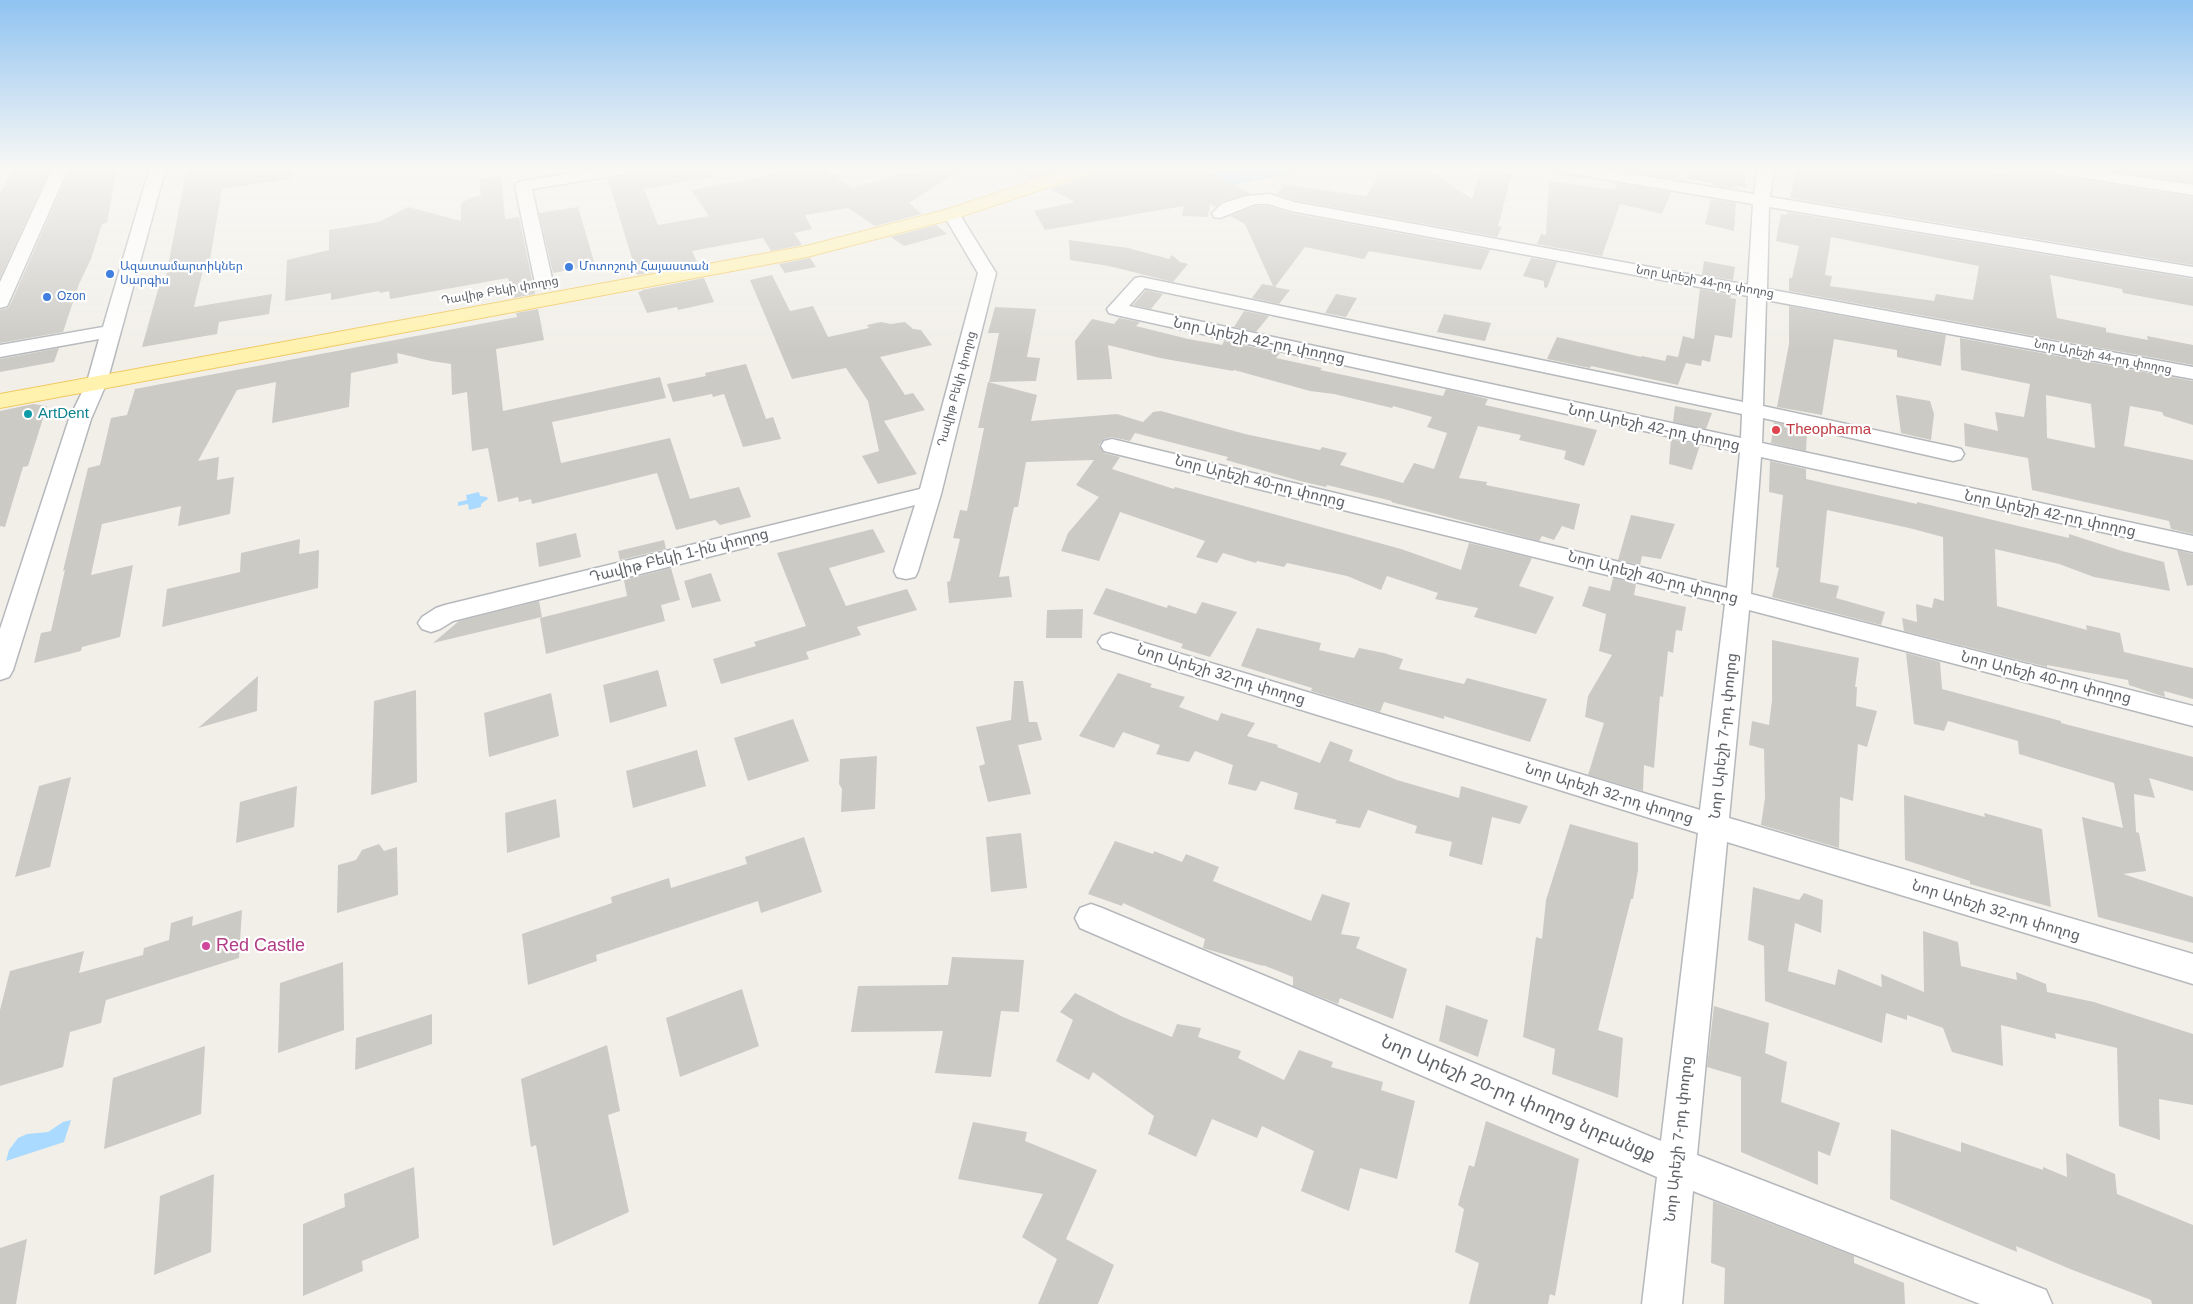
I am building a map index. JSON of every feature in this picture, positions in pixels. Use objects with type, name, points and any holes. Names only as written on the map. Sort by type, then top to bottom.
[{"type":"main road","name":"Դավիթ Բեկի փողոց","points":[[321,323],[836,228]]},
{"type":"main road","name":"Դավիթ Բեկի փողոց","points":[[107,368],[398,329],[807,252],[902,228]]},
{"type":"main road","points":[[0,381],[107,368]]},
{"type":"main road","points":[[0,401],[107,368]]},
{"type":"street","points":[[0,302],[34,228]]},
{"type":"street","points":[[0,670],[80,419],[107,368],[112,331],[141,228]]},
{"type":"street","points":[[532,228],[544,283]]},
{"type":"street","name":"Դավիթ Բեկի փողոց","points":[[906,571],[930,494],[987,273],[959,228]]},
{"type":"street","name":"Նոր Արեշի 44-րդ փողոց","points":[[1409,228],[2193,374]]},
{"type":"street","name":"Նոր Արեշի 7-րդ փողոց","points":[[1662,1304],[1738,599],[1751,450],[1759,228]]},
{"type":"street","points":[[1928,228],[2193,272]]},
{"type":"street","name":"Նոր Արեշի 42-րդ փողոց","points":[[1753,410],[1141,282],[1116,310],[1751,450],[2193,544]]},
{"type":"street","points":[[0,351],[112,331]]},
{"type":"street","points":[[1753,410],[1953,454]]},
{"type":"street","name":"Նոր Արեշի 40-րդ փողոց","points":[[1112,446],[1738,599],[2193,716]]},
{"type":"street","name":"Դավիթ Բեկի 1-ին փողոց","points":[[431,623],[445,614],[930,494]]},
{"type":"street","name":"Նոր Արեշի 32-րդ փողոց","points":[[1111,642],[2193,969]]},
{"type":"street","name":"Նոր Արեշի 20-րդ փողոց նրբանցք","points":[[1091,918],[1676,1166],[2032,1304]]},
{"type":"water","points":[[479,492],[480,496],[487,497],[488,499],[481,504],[481,507],[469,510],[468,504],[458,506],[458,502],[467,500],[466,495]]},
{"type":"water","points":[[71,1120],[64,1142],[6,1161],[9,1150],[18,1138],[27,1134],[48,1132],[63,1122]]},
{"type":"building","points":[[0,228],[23,228],[0,278]]},
{"type":"building","points":[[44,228],[101,228],[63,332],[0,343],[0,310],[8,308]]},
{"type":"building","points":[[175,228],[215,228],[209,265],[204,266],[194,307],[272,294],[269,314],[219,322],[217,334],[142,347],[159,286],[164,287]]},
{"type":"building","points":[[342,228],[521,228],[535,294],[513,298],[508,278],[390,299],[389,291],[380,293],[379,291],[331,300],[331,293],[285,301],[287,260],[329,250],[329,230]]},
{"type":"building","points":[[542,228],[584,228],[595,265],[553,273]]},
{"type":"building","points":[[623,228],[812,229],[794,233],[802,245],[771,251],[763,238],[735,243],[692,251],[698,264],[637,275]]},
{"type":"building","points":[[925,228],[939,228],[947,234],[904,246],[891,237]]},
{"type":"building","points":[[1247,228],[1370,228],[1490,250],[1481,270],[1369,251],[1364,259],[1305,247],[1275,287],[1290,290],[1279,304],[1252,298],[1262,284],[1273,286]]},
{"type":"building","points":[[1447,228],[1502,228],[1497,237]]},
{"type":"building","points":[[1546,228],[1612,228],[1602,256],[1537,244],[1541,234],[1546,235]]},
{"type":"building","points":[[1721,228],[1734,228],[1734,231]]},
{"type":"building","points":[[1778,228],[1883,228],[2193,279],[2193,306],[2123,293],[2122,289],[2050,275],[2057,318],[2106,328],[2106,332],[2148,340],[2147,336],[2193,345],[2193,365],[1789,291],[1789,278],[1792,278],[1799,246],[1776,241]],"holes":[[[1831,237],[1979,266],[1973,300],[1936,294],[1934,301],[1830,286],[1832,276],[1825,275]]]},
{"type":"building","points":[[1970,228],[2193,228],[2193,265]]},
{"type":"building","points":[[1069,240],[1128,248],[1169,259],[1172,255],[1180,262],[1188,264],[1173,282],[1109,266],[1070,260]]},
{"type":"building","points":[[810,258],[816,267],[785,273],[779,264]]},
{"type":"building","points":[[1531,258],[1557,262],[1547,288],[1544,287],[1544,281],[1523,276]]},
{"type":"building","points":[[1704,261],[1735,267],[1733,280],[1702,275]]},
{"type":"building","points":[[772,275],[790,311],[813,306],[828,337],[869,328],[867,325],[881,322],[891,324],[905,322],[913,329],[921,330],[932,345],[880,357],[905,395],[913,393],[925,410],[884,421],[917,474],[878,484],[862,456],[879,451],[868,401],[846,368],[792,379],[750,280]]},
{"type":"building","points":[[704,278],[714,302],[678,310],[677,307],[647,313],[638,292],[642,290]]},
{"type":"building","points":[[1700,289],[1731,295],[1730,298],[1736,299],[1732,338],[1715,335],[1710,362],[1702,360],[1701,366],[1686,363],[1678,385],[1591,366],[1590,368],[1547,359],[1557,337],[1665,361],[1667,355],[1678,357],[1683,336],[1694,339]]},
{"type":"building","points":[[1146,290],[1163,294],[1151,309],[1133,305]]},
{"type":"building","points":[[1336,294],[1357,298],[1346,317],[1325,313]]},
{"type":"building","points":[[1789,306],[1946,335],[1941,366],[1897,357],[1897,350],[1834,339],[1822,415],[1777,407],[1789,344]]},
{"type":"building","points":[[995,307],[1036,309],[1027,357],[1040,358],[1036,381],[989,382],[999,333],[988,333]]},
{"type":"building","points":[[538,309],[544,340],[496,349],[503,411],[660,377],[666,398],[552,422],[561,463],[670,438],[690,499],[739,487],[751,517],[720,525],[715,520],[676,530],[657,473],[532,504],[531,499],[519,502],[518,497],[498,502],[488,448],[472,451],[467,392],[452,395],[451,364],[397,353],[398,363],[351,373],[349,407],[272,423],[276,382],[237,390],[198,461],[219,457],[217,480],[234,477],[230,514],[178,526],[181,506],[102,524],[91,575],[133,565],[120,637],[82,647],[81,651],[34,663],[41,633],[51,631],[65,570],[63,571],[88,468],[100,465],[111,418],[127,415],[135,389],[517,317],[516,313]]},
{"type":"building","points":[[1244,311],[1269,316],[1256,332],[1234,327]]},
{"type":"building","points":[[1444,314],[1491,323],[1485,341],[1437,332]]},
{"type":"building","points":[[1119,318],[1140,322],[1136,326],[1188,339],[1222,345],[1224,341],[1280,353],[1276,358],[1322,368],[1320,370],[1443,396],[1446,389],[1488,399],[1485,405],[1597,430],[1584,466],[1564,459],[1566,451],[1519,440],[1521,435],[1478,426],[1459,478],[1487,482],[1486,485],[1580,504],[1574,530],[1562,526],[1554,540],[1542,536],[1539,541],[1392,501],[1327,485],[1326,487],[1300,481],[1226,460],[1228,457],[1135,433],[1130,441],[1112,437],[1104,439],[1099,445],[1104,453],[1120,457],[1112,469],[1174,489],[1175,487],[1401,549],[1461,570],[1469,543],[1532,558],[1519,586],[1554,597],[1536,634],[1474,617],[1478,608],[1435,599],[1438,593],[1387,576],[1381,590],[1347,576],[1287,563],[1284,567],[1257,561],[1256,563],[1223,553],[1217,563],[1196,557],[1205,541],[1120,512],[1099,561],[1061,551],[1068,533],[1099,497],[1076,485],[1094,460],[1026,462],[1018,507],[1014,507],[999,577],[1009,576],[1012,597],[949,603],[947,582],[950,581],[960,539],[953,538],[960,510],[967,511],[984,428],[978,428],[988,382],[1037,395],[1031,421],[1117,414],[1143,422],[1153,412],[1161,411],[1245,434],[1320,450],[1322,447],[1347,453],[1340,465],[1403,483],[1414,463],[1434,469],[1447,433],[1427,427],[1432,417],[1393,406],[1392,408],[1334,394],[1310,391],[1234,370],[1160,358],[1108,345],[1112,379],[1077,380],[1075,341],[1092,319],[1114,324]]},
{"type":"building","points":[[1960,338],[2193,381],[2193,425],[2164,416],[2162,412],[2130,406],[2124,446],[2193,460],[2193,534],[2171,529],[2169,521],[2032,490],[2028,458],[1965,446],[1964,423],[1998,431],[1995,412],[2024,417],[2030,384],[1961,370]],"holes":[[[2046,395],[2091,404],[2095,448],[2047,438]]]},
{"type":"building","points":[[59,348],[54,362],[0,372],[0,359]]},
{"type":"building","points":[[746,364],[766,419],[773,417],[781,439],[743,447],[724,394],[713,397],[712,394],[673,402],[667,384],[706,376],[705,373]]},
{"type":"building","points":[[1896,395],[1930,401],[1934,414],[1931,440],[1901,433]]},
{"type":"building","points":[[33,404],[47,406],[28,466],[23,467],[5,527],[0,526],[0,411]]},
{"type":"building","points":[[1675,406],[1712,413],[1706,429],[1673,422]]},
{"type":"building","points":[[1774,422],[1807,430],[1806,451],[1771,443]]},
{"type":"building","points":[[1671,439],[1700,445],[1692,470],[1669,464]]},
{"type":"building","points":[[1770,461],[1806,469],[1806,479],[1917,504],[1917,502],[2069,538],[2069,534],[2164,562],[2170,591],[2094,577],[2059,564],[1995,549],[1997,606],[2087,630],[2086,625],[2120,633],[2124,652],[2193,668],[2193,699],[2164,691],[2165,697],[2129,685],[2128,680],[2047,665],[2047,667],[1904,631],[1902,618],[1917,622],[1916,604],[1932,608],[1934,598],[1944,601],[1943,537],[1909,528],[1827,510],[1820,582],[1839,586],[1836,598],[1885,612],[1881,625],[1772,597],[1779,568],[1776,567],[1783,495],[1769,492]]},
{"type":"building","points":[[1631,515],[1675,524],[1661,559],[1642,556],[1640,565],[1618,560]]},
{"type":"building","points":[[873,529],[885,552],[829,568],[846,606],[907,589],[917,610],[857,627],[861,635],[806,652],[809,659],[721,684],[713,659],[756,646],[754,642],[806,626],[777,553]]},
{"type":"building","points":[[576,533],[581,557],[539,567],[536,543]]},
{"type":"building","points":[[300,539],[299,554],[319,550],[318,588],[162,627],[167,589],[240,572],[241,553]]},
{"type":"building","points":[[664,540],[666,549],[620,560],[618,551]]},
{"type":"building","points":[[2177,550],[2193,554],[2193,585],[2187,586]]},
{"type":"building","points":[[671,568],[680,600],[661,605],[665,621],[546,654],[540,618],[627,596],[624,580]]},
{"type":"building","points":[[711,573],[721,601],[692,608],[684,581]]},
{"type":"building","points":[[1613,578],[1636,584],[1634,595],[1686,607],[1682,631],[1676,630],[1673,653],[1668,651],[1663,697],[1660,696],[1654,768],[1644,765],[1643,791],[1588,775],[1604,723],[1585,717],[1588,696],[1612,655],[1599,651],[1606,614],[1582,606],[1589,586],[1610,591]]},
{"type":"building","points":[[1106,588],[1167,608],[1168,605],[1196,614],[1202,602],[1237,612],[1210,657],[1181,648],[1183,644],[1093,614]]},
{"type":"building","points":[[539,601],[542,617],[433,643],[459,621]]},
{"type":"building","points":[[1083,609],[1082,638],[1046,638],[1047,610]]},
{"type":"building","points":[[1257,628],[1321,643],[1319,650],[1354,658],[1359,648],[1384,653],[1403,659],[1399,669],[1464,684],[1467,678],[1547,699],[1530,742],[1444,716],[1444,719],[1384,702],[1380,712],[1311,691],[1312,688],[1241,666]]},
{"type":"building","points":[[1772,640],[1859,658],[1855,687],[1857,687],[1856,706],[1877,711],[1867,747],[1858,744],[1853,801],[1840,797],[1839,848],[1761,825],[1765,798],[1764,749],[1749,745],[1752,721],[1769,725],[1772,700]]},
{"type":"building","points":[[1906,653],[1940,662],[1942,689],[2061,721],[2061,723],[2193,757],[2193,791],[2149,778],[2155,798],[2134,794],[2136,832],[2139,833],[2146,871],[2123,874],[2193,897],[2193,943],[2098,917],[2082,817],[2123,828],[2114,783],[2019,754],[2018,741],[1948,721],[1944,731],[1914,724]]},
{"type":"building","points":[[658,670],[667,706],[610,723],[603,685]]},
{"type":"building","points":[[1118,673],[1152,684],[1150,687],[1185,697],[1179,707],[1218,721],[1221,713],[1255,723],[1247,736],[1278,745],[1277,747],[1320,763],[1330,741],[1353,750],[1349,761],[1397,780],[1459,798],[1461,786],[1528,806],[1520,824],[1492,817],[1482,865],[1449,856],[1452,842],[1415,833],[1417,826],[1368,810],[1360,828],[1335,823],[1337,820],[1294,809],[1298,793],[1261,781],[1256,791],[1228,784],[1233,765],[1195,751],[1189,762],[1156,754],[1160,745],[1123,732],[1114,748],[1079,736]]},
{"type":"building","points":[[258,676],[257,711],[198,728]]},
{"type":"building","points":[[1014,681],[1023,681],[1029,722],[1037,722],[1042,740],[1018,745],[1031,794],[988,802],[979,766],[985,764],[976,727],[1011,720]]},
{"type":"building","points":[[416,690],[417,782],[371,795],[374,701]]},
{"type":"building","points":[[551,693],[559,736],[489,757],[484,713]]},
{"type":"building","points":[[793,719],[809,761],[748,781],[734,738]]},
{"type":"building","points":[[697,750],[706,786],[633,808],[626,771]]},
{"type":"building","points":[[877,756],[875,809],[841,812],[840,759]]},
{"type":"building","points":[[71,777],[50,867],[15,877],[39,786]]},
{"type":"building","points":[[297,786],[294,827],[236,843],[240,802]]},
{"type":"building","points":[[1904,795],[1985,817],[1984,813],[2042,829],[2051,907],[1970,884],[1970,881],[1905,860]]},
{"type":"building","points":[[556,799],[560,837],[507,853],[505,813]]},
{"type":"building","points":[[1570,824],[1638,843],[1638,870],[1633,899],[1631,899],[1598,1030],[1623,1038],[1618,1098],[1552,1074],[1555,1049],[1523,1037],[1536,937],[1542,939],[1546,900]]},
{"type":"building","points":[[1021,833],[1027,888],[991,892],[986,837]]},
{"type":"building","points":[[804,837],[822,892],[761,913],[758,901],[596,955],[597,961],[528,985],[522,934],[612,903],[611,897],[669,878],[671,888],[747,864],[745,857]]},
{"type":"building","points":[[1115,841],[1153,854],[1154,851],[1182,862],[1186,854],[1219,867],[1213,881],[1311,921],[1322,894],[1350,903],[1341,934],[1360,937],[1356,948],[1407,969],[1393,1019],[1340,998],[1338,1004],[1293,986],[1293,977],[1263,965],[1203,948],[1205,939],[1123,903],[1122,906],[1088,894]]},
{"type":"building","points":[[379,844],[384,851],[397,847],[398,895],[337,913],[338,865],[356,860],[362,850]]},
{"type":"building","points":[[1753,887],[1799,900],[1804,893],[1823,900],[1821,933],[1795,923],[1788,971],[1835,985],[1838,969],[1882,987],[1881,974],[1924,992],[1923,931],[1958,942],[1961,966],[2017,980],[2016,972],[2046,984],[2047,992],[2094,1002],[2193,1034],[2193,1105],[2159,1099],[2160,1140],[2119,1126],[2117,1048],[2055,1033],[2056,1039],[2001,1025],[2003,1066],[1952,1052],[1943,1028],[1907,1015],[1907,1020],[1886,1013],[1882,1043],[1765,1001],[1764,946],[1748,940]]},
{"type":"building","points":[[242,910],[239,958],[106,1000],[101,1023],[70,1032],[63,1067],[0,1086],[0,1010],[10,971],[84,951],[79,973],[143,955],[144,948],[169,940],[171,923],[193,916],[192,926]]},
{"type":"building","points":[[952,957],[1024,960],[1019,1012],[1001,1011],[991,1077],[935,1073],[943,1031],[851,1032],[858,986],[948,985]]},
{"type":"building","points":[[343,962],[344,1030],[278,1053],[280,983]]},
{"type":"building","points":[[742,989],[759,1046],[680,1077],[666,1018]]},
{"type":"building","points":[[1075,993],[1123,1017],[1172,1037],[1177,1024],[1201,1028],[1198,1037],[1241,1051],[1238,1058],[1284,1080],[1299,1050],[1333,1062],[1331,1067],[1383,1082],[1381,1090],[1415,1101],[1397,1179],[1360,1168],[1349,1211],[1301,1191],[1314,1151],[1262,1126],[1257,1138],[1212,1119],[1196,1157],[1148,1134],[1154,1116],[1093,1072],[1089,1080],[1056,1061],[1073,1020],[1060,1012]]},
{"type":"building","points":[[1446,1005],[1488,1020],[1478,1057],[1439,1041]]},
{"type":"building","points":[[1714,1006],[1769,1023],[1765,1053],[1787,1062],[1781,1102],[1840,1123],[1830,1156],[1818,1151],[1818,1185],[1741,1152],[1741,1077],[1707,1067]]},
{"type":"building","points":[[432,1014],[432,1044],[355,1070],[356,1038]]},
{"type":"building","points":[[607,1045],[620,1111],[608,1115],[629,1212],[553,1246],[536,1145],[531,1147],[521,1079]]},
{"type":"building","points":[[205,1046],[201,1114],[104,1149],[113,1078]]},
{"type":"building","points":[[1486,1121],[1579,1159],[1555,1296],[1550,1294],[1548,1304],[1469,1304],[1479,1263],[1455,1252],[1464,1209],[1458,1205],[1469,1165],[1474,1167]]},
{"type":"building","points":[[973,1122],[1027,1132],[1025,1141],[1097,1170],[1066,1239],[1114,1265],[1098,1304],[1038,1304],[1057,1259],[1022,1237],[1043,1194],[958,1179]]},
{"type":"building","points":[[1891,1129],[1961,1152],[1961,1142],[2043,1170],[2043,1167],[2067,1177],[2066,1153],[2115,1174],[2117,1194],[2193,1225],[2193,1304],[2152,1304],[2151,1300],[2016,1246],[2017,1252],[1890,1199]]},
{"type":"building","points":[[414,1167],[419,1238],[362,1261],[363,1271],[303,1296],[303,1224],[345,1207],[344,1194]]},
{"type":"building","points":[[214,1174],[211,1252],[154,1275],[160,1196]]},
{"type":"building","points":[[1713,1201],[1854,1256],[1854,1263],[1904,1283],[1905,1304],[1724,1304],[1725,1268],[1711,1263]]},
{"type":"building","points":[[27,1239],[16,1304],[0,1304],[0,1248]]},
{"type":"place","name":"Մոտոշոփ Հայաստան","points":[[569,267]]},
{"type":"place","name":"Ազատամարտիկներ Սարգիս","points":[[110,274]]},
{"type":"place","name":"Ozon","points":[[47,297]]},
{"type":"place","name":"ArtDent","points":[[28,414]]},
{"type":"place","name":"Theopharma","points":[[1776,430]]},
{"type":"place","name":"Red Castle","points":[[206,946]]}]
